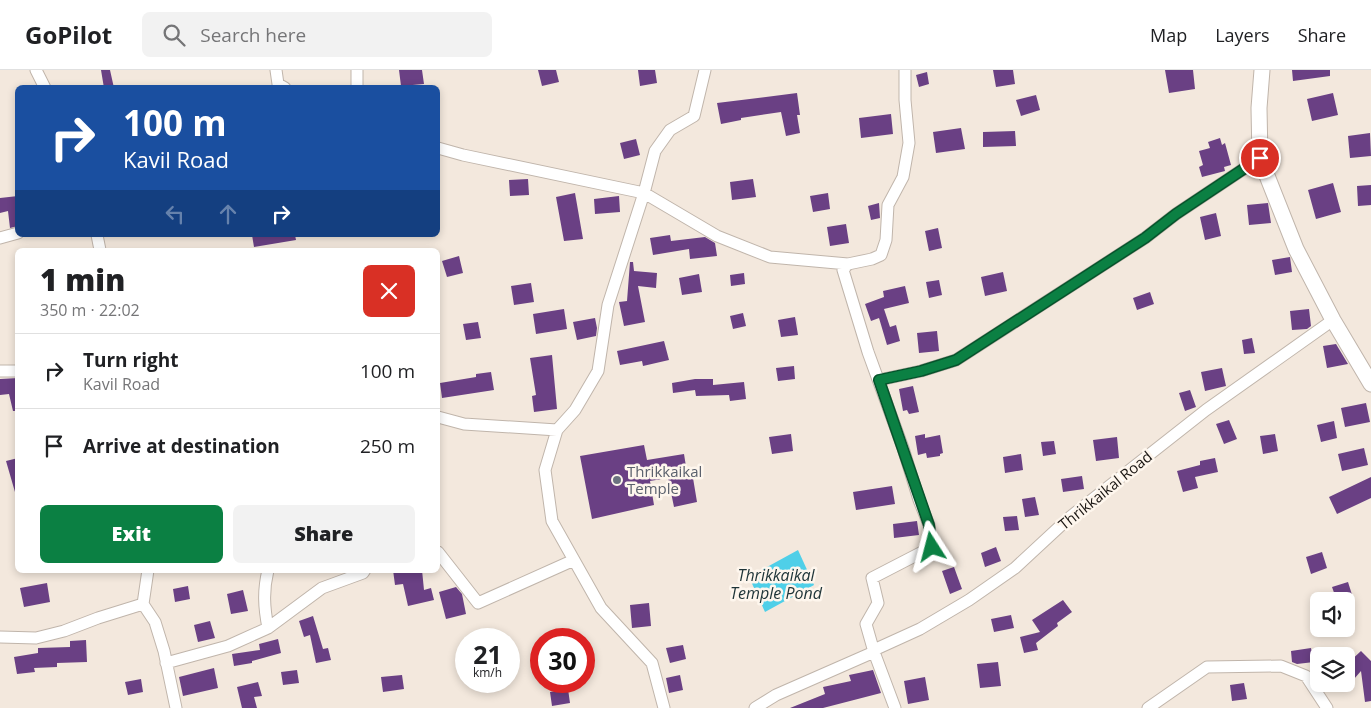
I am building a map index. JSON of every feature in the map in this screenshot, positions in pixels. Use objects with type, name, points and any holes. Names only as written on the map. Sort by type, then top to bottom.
[{"type":"main road","points":[[1262,70],[1259,108],[1260,158],[1296,249],[1333,320],[1371,384]]},
{"type":"street","points":[[36,70],[43,85]]},
{"type":"street","points":[[276,70],[278,84],[280,85]]},
{"type":"street","points":[[357,70],[357,85]]},
{"type":"street","points":[[664,708],[652,663],[601,608],[552,521],[545,470],[557,430],[575,410],[598,370],[608,305],[656,151],[670,130],[694,116],[705,70]]},
{"type":"street","points":[[440,149],[644,193],[716,236],[770,257],[848,264],[881,255],[886,240],[888,206],[903,177],[909,143],[905,100],[905,70]]},
{"type":"street","points":[[879,380],[921,371],[956,360],[1145,238],[1176,214],[1260,158]]},
{"type":"street","points":[[0,238],[15,234]]},
{"type":"street","points":[[848,264],[843,270],[868,352],[929,525],[932,547],[872,578],[878,603],[866,624],[874,652],[895,708]]},
{"type":"street","name":"Thrikkaikal Road","points":[[755,708],[776,695],[874,652],[876,649],[920,629],[968,600],[1015,568],[1070,517],[1198,416],[1333,320]]},
{"type":"street","points":[[0,371],[15,371]]},
{"type":"street","points":[[440,418],[464,424],[557,430]]},
{"type":"street","points":[[440,555],[478,603],[574,560]]},
{"type":"street","points":[[148,573],[143,604],[155,622],[176,708]]},
{"type":"street","points":[[267,573],[264,589],[264,607],[268,628]]},
{"type":"street","points":[[166,663],[228,646],[268,628],[322,588],[363,573]]},
{"type":"street","points":[[0,637],[36,638],[64,631],[143,604]]},
{"type":"street","points":[[1148,708],[1207,667],[1281,666],[1306,676],[1327,708]]},
{"type":"water","name":"Thrikkaikal Temple Pond","points":[[798,550],[814,585],[765,612],[749,577]]},
{"type":"building","points":[[101,70],[110,70],[113,85],[104,85]]},
{"type":"building","points":[[399,70],[422,70],[424,84],[401,85]]},
{"type":"building","points":[[538,70],[556,70],[559,82],[542,86]]},
{"type":"building","points":[[638,70],[655,70],[657,83],[640,86]]},
{"type":"building","points":[[993,70],[1013,70],[1015,84],[996,87]]},
{"type":"building","points":[[1165,70],[1193,70],[1195,89],[1169,93]]},
{"type":"building","points":[[1292,70],[1330,70],[1330,76],[1293,81]]},
{"type":"building","points":[[927,72],[929,84],[919,87],[916,75]]},
{"type":"building","points":[[797,93],[800,115],[797,115],[800,133],[786,136],[781,112],[741,118],[741,120],[721,124],[717,103]]},
{"type":"building","points":[[1333,93],[1338,115],[1312,121],[1307,99]]},
{"type":"building","points":[[1036,95],[1040,110],[1021,116],[1016,100]]},
{"type":"building","points":[[891,114],[893,134],[861,138],[859,118]]},
{"type":"building","points":[[961,128],[965,149],[936,153],[933,132]]},
{"type":"building","points":[[1015,131],[1016,146],[983,147],[983,132]]},
{"type":"building","points":[[1370,133],[1371,156],[1350,158],[1348,136]]},
{"type":"building","points":[[1220,138],[1222,145],[1225,143],[1231,165],[1224,167],[1225,171],[1202,177],[1199,167],[1203,165],[1199,151],[1210,148],[1208,142]]},
{"type":"building","points":[[636,139],[640,155],[624,159],[620,143]]},
{"type":"building","points":[[528,179],[529,195],[510,196],[509,180]]},
{"type":"building","points":[[753,179],[756,197],[732,200],[730,182]]},
{"type":"building","points":[[1333,183],[1341,212],[1316,219],[1308,190]]},
{"type":"building","points":[[1371,185],[1371,205],[1358,206],[1357,186]]},
{"type":"building","points":[[575,193],[583,239],[564,241],[556,197]]},
{"type":"building","points":[[828,193],[830,209],[813,212],[810,196]]},
{"type":"building","points":[[15,196],[15,227],[10,228],[8,211],[0,213],[0,198]]},
{"type":"building","points":[[619,196],[620,212],[595,214],[594,199]]},
{"type":"building","points":[[879,203],[880,218],[871,220],[868,206]]},
{"type":"building","points":[[1268,203],[1271,223],[1249,225],[1247,205]]},
{"type":"building","points":[[1216,213],[1221,236],[1205,240],[1200,217]]},
{"type":"building","points":[[846,224],[849,243],[830,246],[827,227]]},
{"type":"building","points":[[938,228],[942,248],[929,251],[925,231]]},
{"type":"building","points":[[670,235],[671,241],[705,237],[715,243],[717,256],[690,259],[689,249],[653,255],[650,238]]},
{"type":"building","points":[[252,237],[295,237],[296,240],[254,247]]},
{"type":"building","points":[[459,256],[463,273],[447,277],[442,261]]},
{"type":"building","points":[[1290,257],[1292,272],[1275,275],[1272,260]]},
{"type":"building","points":[[630,262],[633,262],[634,271],[657,273],[656,288],[638,286],[645,322],[624,326],[619,302],[627,301]]},
{"type":"building","points":[[1003,272],[1007,291],[985,296],[981,277]]},
{"type":"building","points":[[744,273],[745,284],[731,286],[730,275]]},
{"type":"building","points":[[699,274],[702,292],[682,295],[679,278]]},
{"type":"building","points":[[939,280],[942,295],[929,298],[926,282]]},
{"type":"building","points":[[531,283],[534,302],[514,305],[511,286]]},
{"type":"building","points":[[905,286],[909,303],[884,309],[890,327],[896,325],[900,341],[887,345],[879,318],[871,321],[865,304],[884,297],[883,291]]},
{"type":"building","points":[[1150,292],[1154,304],[1137,310],[1133,298]]},
{"type":"building","points":[[564,309],[567,329],[536,334],[533,314]]},
{"type":"building","points":[[1309,309],[1311,326],[1307,329],[1292,330],[1290,311]]},
{"type":"building","points":[[743,313],[746,326],[733,329],[730,316]]},
{"type":"building","points":[[795,317],[798,335],[781,337],[778,320]]},
{"type":"building","points":[[595,318],[596,336],[577,340],[573,322]]},
{"type":"building","points":[[478,322],[481,338],[466,340],[463,324]]},
{"type":"building","points":[[937,331],[939,351],[919,353],[917,333]]},
{"type":"building","points":[[1252,338],[1255,353],[1244,354],[1242,340]]},
{"type":"building","points":[[664,341],[669,360],[643,366],[642,361],[620,365],[617,351]]},
{"type":"building","points":[[1336,344],[1348,364],[1327,368],[1323,346]]},
{"type":"building","points":[[552,355],[557,409],[534,412],[532,396],[536,395],[530,358]]},
{"type":"building","points":[[794,366],[795,379],[778,381],[776,368]]},
{"type":"building","points":[[1222,368],[1226,386],[1205,391],[1201,372]]},
{"type":"building","points":[[491,372],[494,390],[442,398],[440,383],[476,377],[476,374]]},
{"type":"building","points":[[15,378],[15,411],[13,411],[9,394],[0,395],[0,379]]},
{"type":"building","points":[[695,379],[713,379],[713,385],[744,382],[746,399],[730,401],[729,395],[696,396],[695,390],[673,393],[672,383]]},
{"type":"building","points":[[913,386],[919,412],[909,414],[907,410],[903,411],[899,389]]},
{"type":"building","points":[[1190,390],[1196,407],[1185,411],[1179,393]]},
{"type":"building","points":[[1366,403],[1370,422],[1345,427],[1341,408]]},
{"type":"building","points":[[1229,420],[1237,439],[1224,444],[1216,424]]},
{"type":"building","points":[[1334,421],[1337,438],[1321,442],[1317,425]]},
{"type":"building","points":[[791,434],[793,451],[772,454],[769,437]]},
{"type":"building","points":[[925,434],[925,438],[940,435],[943,453],[940,456],[927,458],[926,453],[918,455],[915,436]]},
{"type":"building","points":[[1275,434],[1278,451],[1263,454],[1260,436]]},
{"type":"building","points":[[1117,437],[1119,458],[1096,461],[1093,440]]},
{"type":"building","points":[[1054,441],[1056,454],[1043,456],[1041,442]]},
{"type":"building","name":"Thrikkaikal Temple","points":[[644,445],[647,460],[684,454],[688,479],[693,478],[697,502],[674,507],[668,478],[650,481],[654,505],[592,519],[580,456]]},
{"type":"building","points":[[1364,448],[1368,465],[1342,471],[1338,454]]},
{"type":"building","points":[[1021,454],[1023,470],[1005,473],[1003,457]]},
{"type":"building","points":[[1215,458],[1218,472],[1195,477],[1198,488],[1183,492],[1177,471],[1200,465],[1200,461]]},
{"type":"building","points":[[15,459],[15,492],[6,461]]},
{"type":"building","points":[[1082,476],[1084,489],[1063,492],[1061,479]]},
{"type":"building","points":[[1371,477],[1371,498],[1337,514],[1329,497]]},
{"type":"building","points":[[892,486],[895,504],[856,510],[853,492]]},
{"type":"building","points":[[1035,497],[1039,515],[1025,517],[1022,499]]},
{"type":"building","points":[[1017,516],[1019,530],[1005,531],[1003,517]]},
{"type":"building","points":[[917,521],[919,535],[894,538],[893,524]]},
{"type":"building","points":[[996,547],[1001,561],[985,567],[981,553]]},
{"type":"building","points":[[1322,552],[1327,568],[1311,574],[1306,557]]},
{"type":"building","points":[[954,567],[962,589],[950,594],[942,571]]},
{"type":"building","points":[[393,573],[422,573],[424,590],[431,588],[434,600],[408,606],[403,584],[395,585]]},
{"type":"building","points":[[1348,582],[1351,592],[1334,592],[1332,587]]},
{"type":"building","points":[[47,583],[50,602],[24,607],[20,588]]},
{"type":"building","points":[[188,586],[190,599],[175,602],[173,589]]},
{"type":"building","points":[[456,587],[462,594],[466,614],[446,619],[439,592]]},
{"type":"building","points":[[243,590],[248,611],[231,614],[227,594]]},
{"type":"building","points":[[1063,600],[1072,612],[1036,643],[1038,650],[1024,653],[1020,637],[1040,632],[1032,620]]},
{"type":"building","points":[[649,603],[651,626],[632,628],[630,605]]},
{"type":"building","points":[[1011,615],[1014,628],[994,632],[991,619]]},
{"type":"building","points":[[313,616],[323,649],[328,648],[331,660],[316,663],[310,635],[304,637],[299,621]]},
{"type":"building","points":[[210,621],[215,638],[198,642],[194,625]]},
{"type":"building","points":[[278,639],[281,653],[252,661],[252,663],[234,666],[232,654],[260,650],[259,644]]},
{"type":"building","points":[[86,640],[87,662],[57,663],[57,667],[34,668],[35,672],[17,674],[14,657],[38,653],[38,648],[70,647],[70,641]]},
{"type":"building","points":[[683,645],[686,659],[670,663],[666,648]]},
{"type":"building","points":[[1310,648],[1310,662],[1297,664],[1292,662],[1291,651]]},
{"type":"building","points":[[1361,651],[1371,661],[1371,701],[1365,702],[1361,671],[1355,678],[1355,657]]},
{"type":"building","points":[[998,662],[1001,686],[980,688],[977,664]]},
{"type":"building","points":[[214,668],[218,688],[183,696],[179,677]]},
{"type":"building","points":[[297,670],[299,683],[283,685],[281,672]]},
{"type":"building","points":[[873,670],[881,693],[823,708],[790,708],[825,694],[823,687],[851,681],[849,675]]},
{"type":"building","points":[[402,675],[404,689],[383,692],[381,677]]},
{"type":"building","points":[[680,675],[683,690],[669,693],[666,678]]},
{"type":"building","points":[[925,677],[929,700],[908,704],[904,681]]},
{"type":"building","points":[[141,679],[143,692],[128,695],[125,682]]},
{"type":"building","points":[[258,682],[262,696],[254,697],[257,708],[242,708],[237,687]]},
{"type":"building","points":[[1244,683],[1247,699],[1232,701],[1230,685]]},
{"type":"building","points":[[550,693],[569,693],[570,703],[552,706]]},
{"type":"place","name":"Thrikkaikal Temple","points":[[617,480]]},
{"type":"route","points":[[932,547],[929,525],[879,380],[921,371],[956,360],[1145,238],[1176,214],[1260,158]]}]
